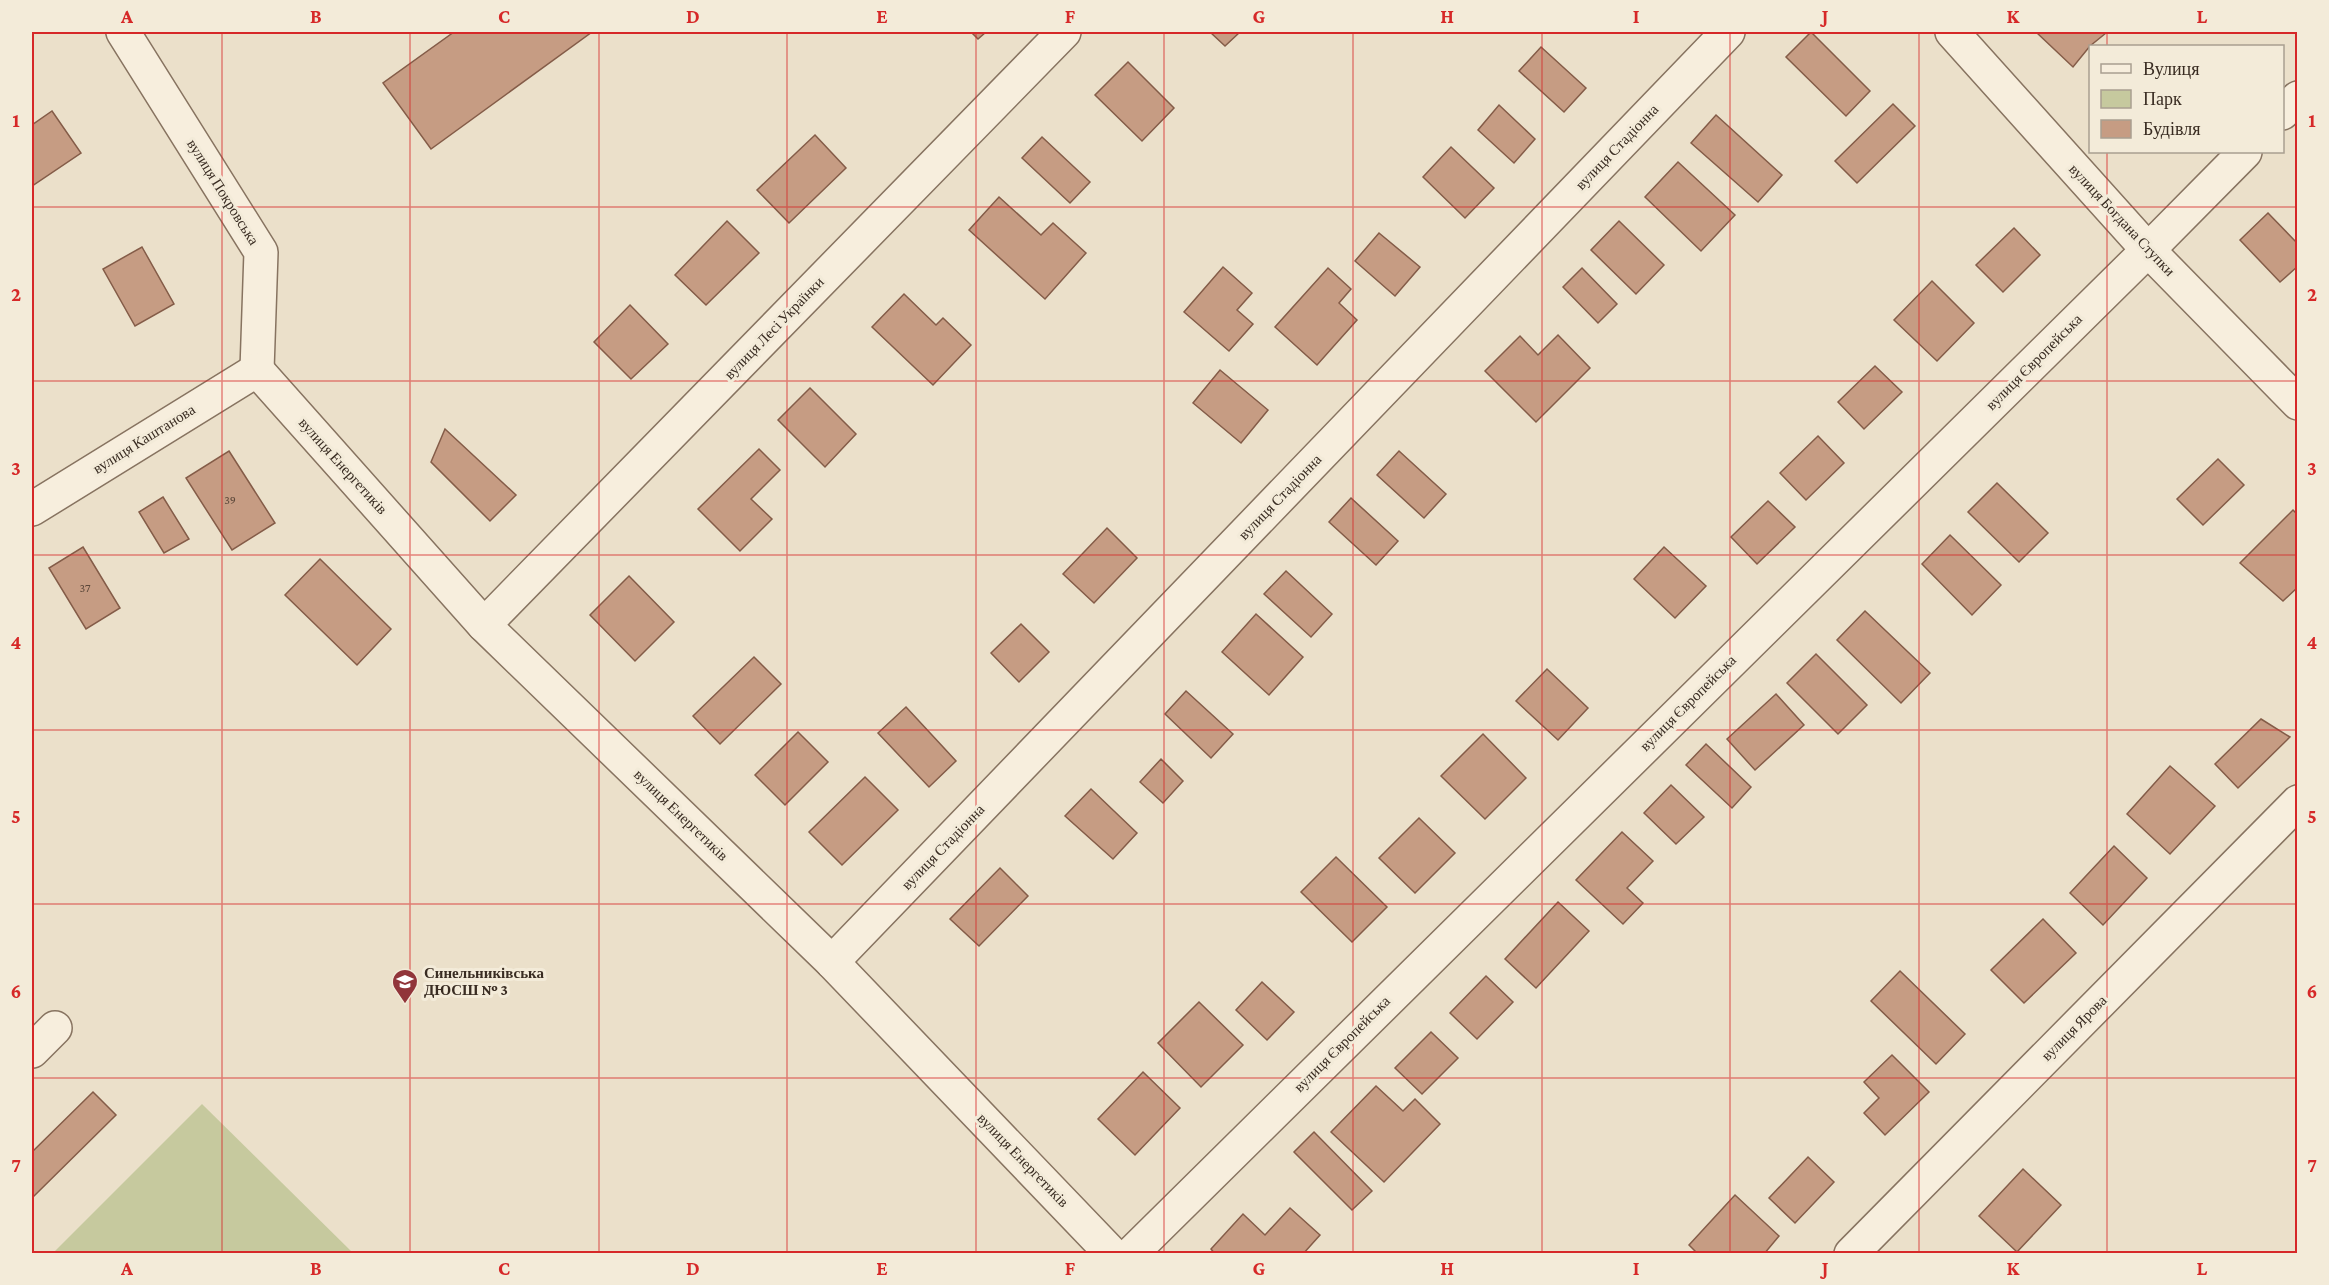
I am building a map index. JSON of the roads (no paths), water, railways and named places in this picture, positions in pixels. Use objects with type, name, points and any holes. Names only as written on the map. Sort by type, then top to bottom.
[{"type":"street","name":"вулиця Покровська","points":[[123,32],[261,252],[257,370]]},
{"type":"street","name":"вулиця Лесі Українки","points":[[484,625],[1064,32]]},
{"type":"street","name":"вулиця Стадіонна","points":[[832,962],[1728,32]]},
{"type":"street","name":"вулиця Богдана Ступки","points":[[1952,32],[2148,250],[2298,403]]},
{"type":"street","points":[[2284,112],[2298,98]]},
{"type":"street","name":"вулиця Європейська","points":[[1131,1254],[2244,153]]},
{"type":"street","name":"вулиця Каштанова","points":[[32,509],[257,370]]},
{"type":"street","name":"вулиця Енергетиків","points":[[257,370],[484,625],[832,962],[1112,1254]]},
{"type":"street","name":"вулиця Ярова","points":[[1851,1254],[2298,802]]},
{"type":"street","points":[[32,1051],[55,1028]]},
{"type":"place","name":"Синельниківська ДЮСШ № 3","points":[[405,1005]]}]
